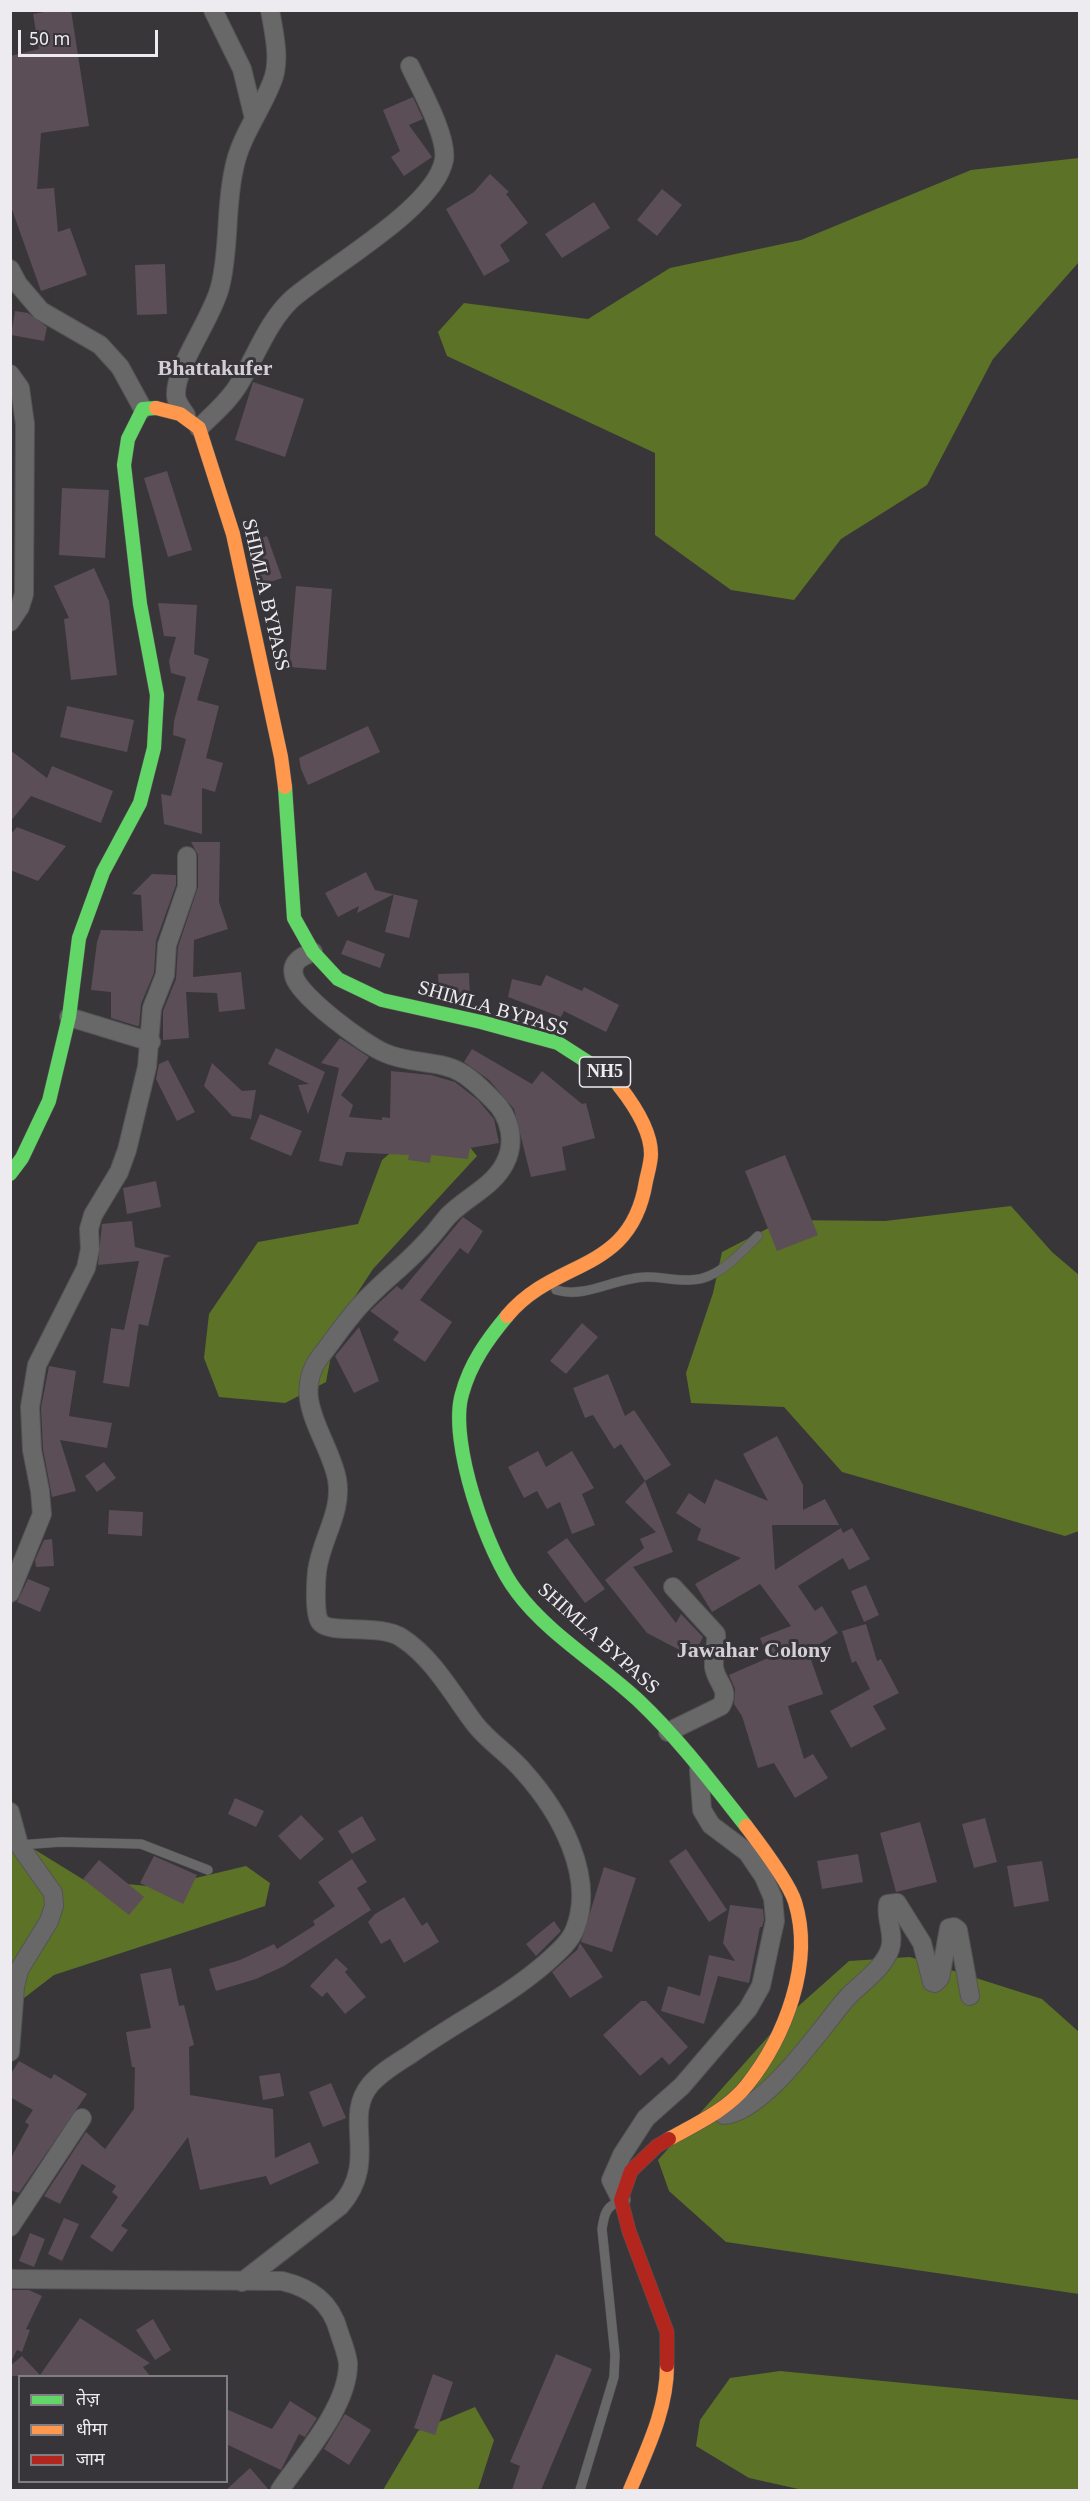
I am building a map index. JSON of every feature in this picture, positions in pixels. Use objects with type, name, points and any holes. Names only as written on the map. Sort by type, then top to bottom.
[{"type":"highway","name":"SHIMLA BYPASS","points":[[143,409],[159,407],[186,415],[199,428],[233,534],[281,757],[288,813],[294,918],[313,952],[338,979],[382,1000],[481,1022],[558,1043],[614,1078],[638,1111],[651,1152],[642,1206],[627,1233],[605,1254],[546,1285],[512,1310],[482,1346],[461,1396],[461,1442],[472,1492],[490,1549],[517,1593],[567,1642],[639,1701],[668,1732],[758,1840],[795,1901],[803,1950],[791,2003],[770,2050],[746,2086],[713,2115],[657,2146],[631,2171],[621,2200]]},
{"type":"highway","points":[[10,1174],[22,1158],[49,1101],[69,1017],[79,938],[104,872],[140,803],[154,748],[157,695],[140,604],[124,465],[128,439],[143,409]]},
{"type":"highway","points":[[621,2200],[629,2230],[667,2332],[667,2382],[657,2427],[630,2490]]},
{"type":"street","points":[[213,10],[242,69],[254,118]]},
{"type":"street","points":[[186,415],[175,398],[177,382],[205,326],[220,287],[231,182],[238,146],[273,81],[276,56],[270,10]]},
{"type":"street","points":[[199,428],[238,386],[276,319],[291,301],[391,224],[422,198],[438,178],[444,157],[440,134],[410,66]]},
{"type":"street","points":[[10,269],[18,284],[42,311],[100,345],[120,367],[143,409]]},
{"type":"street","points":[[10,374],[20,388],[26,424],[24,594],[20,607],[10,622]]},
{"type":"street","points":[[10,1593],[42,1514],[32,1450],[30,1407],[37,1365],[86,1268],[90,1249],[89,1229],[93,1215],[119,1173],[127,1150],[151,1042],[152,1008],[165,975],[167,945],[187,887],[187,856]]},
{"type":"street","points":[[242,2282],[340,2206],[351,2193],[359,2176],[362,2156],[360,2107],[366,2090],[378,2076],[530,1977],[573,1935],[581,1911],[581,1882],[576,1861],[561,1826],[542,1793],[522,1768],[477,1727],[423,1657],[405,1639],[391,1632],[373,1628],[327,1627],[320,1622],[317,1615],[316,1572],[339,1503],[337,1477],[309,1407],[309,1383],[317,1361],[353,1314],[426,1243],[451,1212],[490,1183],[505,1164],[511,1146],[510,1126],[500,1106],[479,1086],[458,1071],[442,1066],[412,1063],[383,1053],[352,1034],[303,991],[294,977],[294,967],[299,958],[313,952]]},
{"type":"street","points":[[69,1017],[151,1042]]},
{"type":"street","points":[[668,1732],[722,1706],[726,1698],[726,1692],[714,1669],[716,1634],[673,1587]]},
{"type":"street","points":[[621,2200],[611,2180],[622,2155],[646,2118],[682,2086],[748,2009],[761,1986],[775,1921],[773,1898],[764,1877],[747,1852],[711,1825],[702,1810],[698,1768]]},
{"type":"street","points":[[10,1812],[19,1845],[53,1893],[54,1906],[49,1921],[19,1970],[15,1987],[10,2052]]},
{"type":"street","points":[[713,2115],[743,2109],[760,2097],[792,2065],[846,1999],[881,1964],[890,1950],[892,1938],[888,1904],[897,1903],[913,1925],[922,1944],[932,1982],[935,1983],[940,1978],[949,1928],[954,1927],[958,1930],[970,1996]]},
{"type":"street","points":[[10,2227],[82,2118]]},
{"type":"street","points":[[10,2279],[282,2281],[303,2286],[322,2300],[336,2320],[348,2362],[345,2389],[335,2410],[280,2490]]},
{"type":"lane","points":[[546,1285],[570,1294],[585,1292],[618,1280],[645,1277],[693,1280],[711,1276],[758,1236]]},
{"type":"lane","points":[[19,1845],[72,1842],[141,1844],[208,1870]]},
{"type":"lane","points":[[580,2490],[614,2377],[615,2355],[602,2229],[604,2214],[610,2206],[621,2200]]},
{"type":"green space","points":[[1079,158],[1079,262],[993,359],[927,485],[841,539],[794,600],[731,590],[655,535],[655,453],[447,356],[438,332],[464,303],[588,319],[670,268],[801,240],[971,170]]},
{"type":"green space","points":[[415,1132],[460,1135],[477,1156],[373,1269],[337,1324],[326,1382],[285,1403],[219,1397],[204,1358],[209,1314],[258,1242],[358,1224],[382,1160]]},
{"type":"green space","points":[[1011,1206],[1052,1252],[1079,1275],[1079,1531],[1065,1536],[842,1472],[784,1407],[691,1403],[686,1373],[713,1293],[722,1252],[784,1220],[885,1221]]},
{"type":"green space","points":[[10,1810],[24,1843],[84,1880],[158,1887],[246,1866],[270,1883],[265,1906],[54,1975],[11,2008]]},
{"type":"green space","points":[[910,1957],[1042,1999],[1079,2032],[1079,2294],[726,2242],[669,2191],[658,2160],[784,2019],[849,1961]]},
{"type":"green space","points":[[780,2371],[1079,2400],[1079,2490],[803,2490],[749,2478],[696,2446],[700,2420],[730,2378]]},
{"type":"green space","points":[[475,2407],[494,2440],[478,2490],[383,2490],[418,2431]]},
{"type":"building","points":[[71,10],[89,126],[41,133],[37,189],[54,188],[58,232],[70,228],[87,275],[41,291],[10,204],[10,56],[39,49],[33,14]]},
{"type":"building","points":[[413,97],[423,119],[409,125],[432,157],[404,176],[391,157],[400,151],[383,110]]},
{"type":"building","points":[[490,174],[509,192],[506,194],[528,223],[500,245],[510,261],[484,276],[446,209],[474,192]]},
{"type":"building","points":[[662,189],[682,205],[657,236],[637,220]]},
{"type":"building","points":[[594,202],[610,228],[562,258],[545,234]]},
{"type":"building","points":[[165,264],[167,314],[137,315],[135,265]]},
{"type":"building","points":[[15,311],[28,313],[47,327],[44,341],[11,335]]},
{"type":"building","points":[[253,382],[304,399],[285,457],[235,440]]},
{"type":"building","points":[[167,471],[192,550],[168,557],[144,478]]},
{"type":"building","points":[[62,488],[109,490],[105,558],[59,555]]},
{"type":"building","points":[[267,536],[282,578],[262,585],[253,541]]},
{"type":"building","points":[[94,568],[109,601],[117,675],[71,680],[64,619],[69,618],[54,586]]},
{"type":"building","points":[[296,586],[332,589],[326,670],[289,667]]},
{"type":"building","points":[[158,603],[197,605],[194,654],[209,659],[197,700],[219,706],[206,758],[223,763],[215,792],[202,788],[202,834],[164,824],[161,794],[171,796],[186,739],[173,735],[174,721],[186,677],[171,673],[169,661],[176,637],[164,636]]},
{"type":"building","points":[[67,706],[134,720],[127,752],[60,737]]},
{"type":"building","points":[[368,726],[380,752],[308,785],[299,758]]},
{"type":"building","points":[[10,750],[47,778],[52,766],[113,791],[101,823],[31,796],[10,822]]},
{"type":"building","points":[[17,827],[66,846],[38,881],[10,870],[10,835]]},
{"type":"building","points":[[191,842],[220,842],[219,902],[228,929],[194,940],[193,977],[241,972],[245,1009],[219,1012],[217,993],[186,992],[189,1038],[163,1040],[163,1011],[176,979],[178,947],[198,887],[198,855]]},
{"type":"building","points":[[366,872],[375,890],[393,894],[357,913],[359,906],[338,917],[325,893]]},
{"type":"building","points":[[152,874],[176,875],[176,885],[156,941],[154,973],[141,1004],[139,1026],[137,1026],[111,1018],[111,992],[91,990],[97,942],[101,930],[143,931],[141,895],[132,894]]},
{"type":"building","points":[[394,894],[418,900],[409,938],[385,932]]},
{"type":"building","points":[[347,940],[385,954],[380,968],[341,954]]},
{"type":"building","points":[[469,973],[470,1001],[439,994],[438,974]]},
{"type":"building","points":[[546,975],[582,991],[584,987],[619,1005],[606,1032],[564,1011],[561,1017],[508,997],[512,979],[541,986]]},
{"type":"building","points":[[340,1038],[369,1057],[341,1095],[353,1105],[349,1117],[382,1120],[382,1117],[390,1118],[391,1071],[431,1075],[455,1082],[478,1100],[494,1119],[499,1143],[470,1148],[468,1159],[431,1155],[430,1163],[408,1160],[409,1155],[346,1152],[342,1166],[319,1161],[339,1068],[321,1063]]},
{"type":"building","points":[[276,1048],[325,1072],[308,1114],[298,1085],[309,1084],[268,1064]]},
{"type":"building","points":[[472,1049],[532,1084],[542,1071],[582,1104],[586,1103],[595,1138],[562,1147],[566,1170],[531,1177],[514,1109],[489,1080],[464,1062]]},
{"type":"building","points":[[168,1060],[195,1112],[177,1121],[156,1079],[159,1064]]},
{"type":"building","points":[[212,1063],[242,1091],[256,1090],[251,1119],[232,1116],[204,1086]]},
{"type":"building","points":[[260,1114],[302,1131],[291,1156],[250,1139]]},
{"type":"building","points":[[785,1155],[818,1235],[777,1251],[745,1171]]},
{"type":"building","points":[[156,1181],[161,1207],[127,1214],[123,1188]]},
{"type":"building","points":[[463,1217],[483,1231],[468,1254],[460,1248],[420,1300],[452,1322],[425,1362],[393,1340],[399,1332],[370,1311],[397,1286],[402,1290]]},
{"type":"building","points":[[132,1221],[135,1247],[171,1256],[164,1258],[148,1326],[139,1324],[129,1387],[103,1383],[111,1328],[124,1330],[139,1261],[98,1265],[102,1224]]},
{"type":"building","points":[[582,1323],[598,1337],[566,1374],[550,1361]]},
{"type":"building","points":[[359,1327],[379,1381],[354,1393],[335,1356]]},
{"type":"building","points":[[49,1366],[76,1371],[69,1416],[112,1423],[107,1448],[60,1440],[76,1491],[52,1497],[43,1449],[41,1408]]},
{"type":"building","points":[[608,1374],[625,1416],[634,1410],[671,1465],[645,1481],[621,1444],[614,1449],[593,1415],[585,1418],[573,1388]]},
{"type":"building","points":[[777,1436],[803,1485],[803,1510],[825,1499],[839,1525],[772,1525],[775,1570],[841,1528],[843,1533],[852,1528],[870,1559],[849,1570],[843,1558],[798,1586],[815,1611],[822,1606],[838,1633],[808,1651],[823,1694],[788,1706],[804,1759],[813,1754],[828,1778],[795,1798],[774,1763],[758,1768],[742,1716],[734,1704],[735,1689],[729,1675],[768,1658],[760,1638],[791,1626],[760,1584],[712,1612],[695,1584],[741,1558],[697,1540],[701,1529],[676,1513],[689,1493],[705,1504],[715,1479],[768,1501],[743,1454]]},
{"type":"building","points":[[538,1451],[546,1467],[572,1451],[594,1488],[582,1494],[595,1525],[572,1534],[560,1502],[547,1509],[537,1491],[524,1498],[508,1467]]},
{"type":"building","points":[[104,1462],[116,1478],[97,1492],[85,1476]]},
{"type":"building","points":[[645,1481],[673,1552],[633,1567],[676,1623],[681,1614],[703,1637],[693,1657],[647,1633],[605,1580],[644,1548],[640,1539],[656,1532],[625,1502]]},
{"type":"building","points":[[109,1510],[143,1512],[142,1536],[108,1534]]},
{"type":"building","points":[[567,1538],[605,1589],[585,1603],[547,1552]]},
{"type":"building","points":[[52,1539],[54,1566],[36,1567],[35,1560],[44,1540]]},
{"type":"building","points":[[28,1579],[50,1588],[40,1612],[17,1602]]},
{"type":"building","points":[[866,1585],[879,1615],[864,1622],[851,1591]]},
{"type":"building","points":[[866,1624],[877,1661],[881,1659],[899,1693],[873,1706],[886,1729],[851,1748],[830,1711],[870,1689],[856,1661],[852,1663],[842,1631]]},
{"type":"building","points":[[235,1798],[264,1811],[256,1827],[228,1814]]},
{"type":"building","points":[[301,1815],[324,1839],[300,1860],[278,1836]]},
{"type":"building","points":[[362,1816],[376,1840],[352,1854],[338,1831]]},
{"type":"building","points":[[985,1818],[997,1862],[974,1868],[962,1824]]},
{"type":"building","points":[[920,1822],[937,1882],[896,1892],[880,1833]]},
{"type":"building","points":[[686,1849],[727,1910],[709,1922],[669,1861]]},
{"type":"building","points":[[858,1854],[863,1882],[822,1889],[817,1861]]},
{"type":"building","points":[[154,1856],[197,1875],[183,1904],[140,1883]]},
{"type":"building","points":[[352,1859],[367,1882],[357,1888],[371,1910],[284,1966],[256,1979],[216,1991],[209,1969],[240,1960],[274,1944],[277,1949],[315,1925],[313,1921],[335,1906],[318,1882]]},
{"type":"building","points":[[99,1860],[144,1897],[129,1915],[83,1879]]},
{"type":"building","points":[[1042,1861],[1049,1901],[1014,1907],[1007,1866]]},
{"type":"building","points":[[604,1867],[636,1878],[612,1952],[581,1942]]},
{"type":"building","points":[[404,1897],[422,1926],[427,1922],[439,1942],[404,1963],[390,1939],[381,1944],[368,1922],[375,1914]]},
{"type":"building","points":[[730,1905],[763,1909],[764,1920],[760,1927],[749,1983],[718,1976],[704,2024],[661,2011],[668,1986],[700,1996],[709,1955],[735,1961],[723,1943]]},
{"type":"building","points":[[554,1921],[561,1931],[536,1956],[526,1944]]},
{"type":"building","points":[[580,1943],[603,1977],[570,1998],[552,1972],[577,1950]]},
{"type":"building","points":[[336,1958],[348,1969],[345,1972],[366,1997],[345,2014],[327,1992],[322,1997],[310,1986]]},
{"type":"building","points":[[171,1968],[179,2006],[184,2005],[194,2045],[189,2047],[190,2095],[273,2109],[275,2158],[310,2142],[319,2163],[270,2185],[266,2176],[200,2190],[188,2137],[121,2226],[128,2230],[112,2252],[90,2237],[118,2197],[112,2192],[116,2186],[82,2164],[60,2204],[44,2196],[86,2132],[105,2149],[134,2109],[135,2067],[132,2067],[126,2032],[151,2028],[140,1974]]},
{"type":"building","points":[[641,2001],[646,2001],[688,2047],[669,2065],[662,2057],[640,2076],[603,2035]]},
{"type":"building","points":[[19,2061],[51,2079],[54,2074],[87,2094],[19,2193],[10,2190],[10,2164],[29,2125],[25,2122],[33,2110],[10,2097],[10,2075]]},
{"type":"building","points":[[280,2073],[284,2096],[263,2100],[259,2076]]},
{"type":"building","points":[[331,2083],[346,2118],[323,2127],[309,2092]]},
{"type":"building","points":[[64,2218],[79,2224],[62,2261],[48,2254]]},
{"type":"building","points":[[30,2233],[45,2239],[34,2267],[19,2261]]},
{"type":"building","points":[[10,2290],[29,2290],[42,2296],[26,2329],[30,2330],[22,2352],[17,2350],[10,2363]]},
{"type":"building","points":[[80,2318],[150,2363],[143,2367],[149,2375],[40,2375]]},
{"type":"building","points":[[153,2319],[171,2350],[155,2360],[136,2330]]},
{"type":"building","points":[[556,2354],[592,2369],[541,2490],[512,2490],[520,2466],[510,2462]]},
{"type":"building","points":[[22,2356],[40,2375],[10,2376],[10,2366]]},
{"type":"building","points":[[433,2374],[453,2382],[435,2435],[414,2428]]},
{"type":"building","points":[[290,2401],[317,2418],[305,2437],[299,2434],[281,2470],[228,2445],[228,2410],[272,2429]]},
{"type":"building","points":[[345,2414],[371,2430],[349,2465],[324,2449]]},
{"type":"building","points":[[250,2468],[269,2490],[226,2490]]},
{"type":"traffic: fast","points":[[10,1174],[22,1158],[49,1101],[69,1017],[79,938],[103,872],[140,803],[154,748],[157,695],[140,604],[124,465],[128,439],[143,409],[156,408]]},
{"type":"traffic: fast","points":[[285,787],[294,918],[313,952],[338,979],[382,1000],[481,1022],[558,1043],[614,1079],[620,1087]]},
{"type":"traffic: fast","points":[[507,1316],[474,1362],[465,1383],[459,1414],[461,1440],[473,1497],[494,1552],[517,1592],[530,1607],[559,1636],[624,1688],[654,1716],[695,1762],[746,1826]]},
{"type":"traffic: slow","points":[[156,408],[180,414],[199,428],[233,534],[281,757],[285,787]]},
{"type":"traffic: slow","points":[[507,1316],[526,1297],[547,1283],[589,1262],[608,1249],[625,1233],[638,1211],[650,1164],[650,1145],[641,1118],[620,1087]]},
{"type":"traffic: slow","points":[[669,2139],[721,2109],[747,2085],[761,2066],[784,2022],[798,1974],[801,1950],[800,1925],[795,1902],[780,1874],[746,1826]]},
{"type":"traffic: slow","points":[[630,2490],[660,2414],[667,2365]]},
{"type":"traffic: jam","points":[[667,2365],[667,2332],[629,2231],[621,2200],[631,2171],[657,2146],[669,2139]]},
{"type":"district","name":"Bhattakufer","points":[[215,369]]},
{"type":"district","name":"Jawahar Colony","points":[[754,1651]]}]
